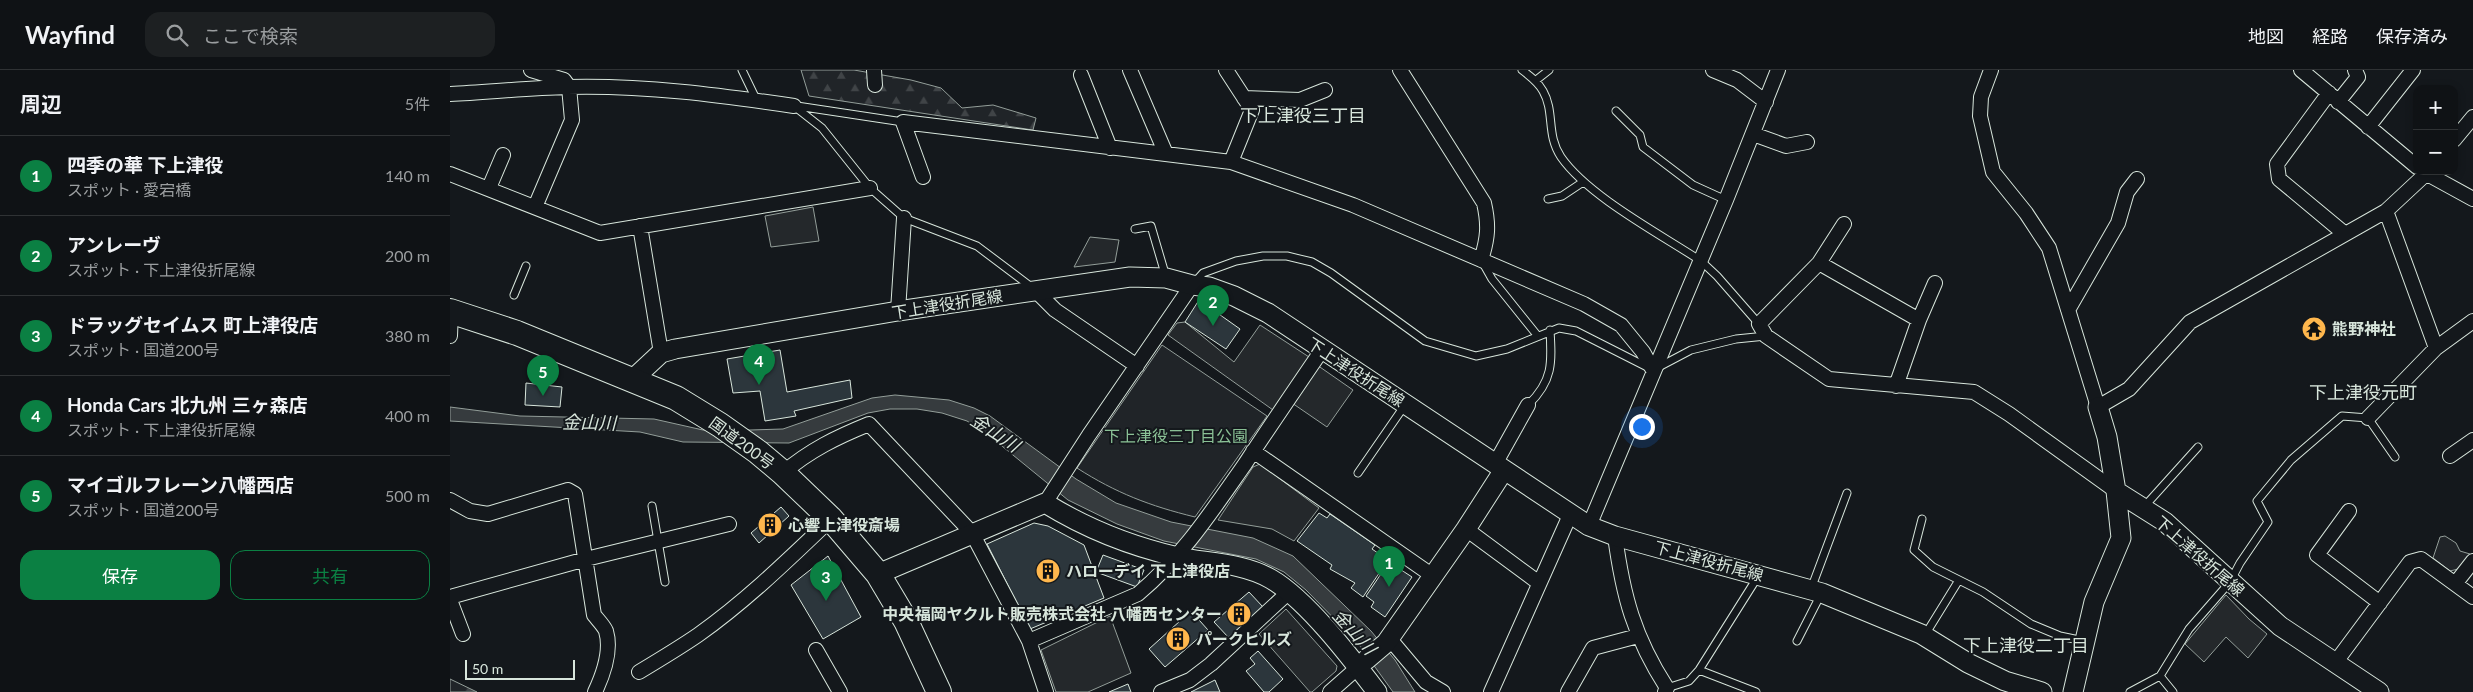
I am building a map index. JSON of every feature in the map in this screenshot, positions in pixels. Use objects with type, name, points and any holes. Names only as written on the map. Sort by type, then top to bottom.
[{"type":"highway","name":"国道200号","points":[[451,311],[517,333],[676,398],[720,425],[758,452],[831,519],[878,574],[906,621],[939,692]]},
{"type":"main road","name":"下上津役折尾線","points":[[632,380],[661,354],[675,349],[898,311],[1036,291],[1130,278],[1166,278],[1192,286],[1209,288],[1258,308],[1589,526],[1615,536],[1816,591],[1924,636],[1968,663],[2005,681],[2042,692]]},
{"type":"main road","points":[[2073,692],[2094,602],[2121,538],[2116,491],[2107,437],[2098,407]]},
{"type":"main road","points":[[1362,664],[1388,641],[1434,576],[1466,529],[1499,467]]},
{"type":"main road","name":"下上津役折尾線","points":[[2116,491],[2165,522],[2280,626],[2379,692]]},
{"type":"main road","points":[[878,574],[1049,497],[1101,534],[1235,566],[1268,577],[1290,591],[1362,664],[1377,692]]},
{"type":"street","points":[[531,70],[564,80],[569,87],[572,120],[535,207]]},
{"type":"street","points":[[874,70],[875,85]]},
{"type":"street","points":[[1226,70],[1252,110],[1231,162]]},
{"type":"street","points":[[1400,70],[1484,203],[1489,225],[1488,240],[1481,260]]},
{"type":"street","points":[[1713,70],[1736,80],[1766,102]]},
{"type":"street","points":[[1589,526],[1653,370],[1701,261],[1778,70]]},
{"type":"street","points":[[1991,70],[1981,98],[1980,116],[1994,172],[2026,213],[2048,248],[2098,407],[2129,389],[2190,322],[2386,212],[2420,175]]},
{"type":"street","points":[[2301,70],[2413,162]]},
{"type":"street","points":[[2345,234],[2279,179],[2277,164],[2333,97],[2358,77],[2355,70]]},
{"type":"street","points":[[2368,127],[2413,70]]},
{"type":"street","points":[[1136,71],[1166,154]]},
{"type":"street","points":[[1081,75],[1110,148]]},
{"type":"street","points":[[450,94],[569,87],[714,93],[794,106]]},
{"type":"street","points":[[1244,98],[1300,100],[1325,90]]},
{"type":"street","points":[[2458,135],[2473,117]]},
{"type":"street","points":[[923,177],[903,122],[1231,162],[1353,205],[1584,304],[1621,325],[1643,352],[1653,370]]},
{"type":"street","points":[[1753,134],[1786,146],[1807,142]]},
{"type":"street","points":[[489,188],[503,155]]},
{"type":"street","points":[[450,174],[600,233],[870,188]]},
{"type":"street","points":[[2431,175],[2473,199]]},
{"type":"street","points":[[2068,310],[2118,223],[2127,192],[2137,179]]},
{"type":"street","points":[[2386,212],[2436,348]]},
{"type":"street","points":[[898,311],[904,218]]},
{"type":"street","points":[[1844,224],[1819,263],[1763,330],[1828,379],[1974,392],[2009,414],[2116,491]]},
{"type":"street","points":[[640,226],[661,354]]},
{"type":"street","points":[[1819,263],[1919,320]]},
{"type":"street","points":[[1896,386],[1919,320],[1935,283]]},
{"type":"street","points":[[1049,497],[1192,286]]},
{"type":"street","points":[[1036,291],[1070,321],[1137,366]]},
{"type":"street","points":[[450,336],[451,311]]},
{"type":"street","points":[[2368,418],[2436,348],[2473,321]]},
{"type":"street","points":[[1029,641],[1138,594],[1181,553],[1202,526],[1322,350]]},
{"type":"street","points":[[1499,467],[1528,406]]},
{"type":"street","points":[[783,473],[803,456],[825,443],[869,424],[972,533],[1029,641],[1046,692]]},
{"type":"street","points":[[2450,456],[2473,440]]},
{"type":"street","points":[[1253,451],[1434,576]]},
{"type":"street","points":[[450,500],[470,511],[488,514],[568,490],[575,494],[594,615],[606,630],[607,643],[604,674],[595,692]]},
{"type":"street","points":[[2349,510],[2317,554],[2380,603]]},
{"type":"street","points":[[1491,692],[1570,515]]},
{"type":"street","points":[[639,672],[697,636],[732,609],[778,570],[831,519]]},
{"type":"street","points":[[463,634],[450,598],[586,559],[729,524]]},
{"type":"street","points":[[1466,529],[1539,583]]},
{"type":"street","points":[[1615,536],[1620,572],[1638,636],[1666,690]]},
{"type":"street","points":[[2335,663],[2410,562],[2421,559],[2473,597]]},
{"type":"street","points":[[2455,584],[2473,561]]},
{"type":"street","points":[[1161,692],[1190,680],[1211,664],[1290,591]]},
{"type":"street","points":[[1568,692],[1594,648],[1638,636]]},
{"type":"street","points":[[1388,641],[1426,682],[1443,692]]},
{"type":"street","points":[[816,650],[840,692]]},
{"type":"street","points":[[1330,692],[1362,664]]},
{"type":"lane","points":[[742,70],[756,99]]},
{"type":"lane","points":[[1192,286],[1203,273],[1216,267],[1263,256],[1287,256],[1312,262],[1331,273],[1425,341],[1476,356],[1507,349],[1537,335],[1559,328],[1576,331],[1653,370],[1691,350],[1763,330],[1717,276],[1701,261],[1583,182],[1560,157],[1551,140],[1548,101],[1535,81],[1522,70]]},
{"type":"lane","points":[[1535,81],[1549,70]]},
{"type":"lane","points":[[794,106],[903,122]]},
{"type":"lane","points":[[794,106],[822,128],[870,188],[904,218],[977,246],[1036,291]]},
{"type":"lane","points":[[1616,111],[1640,135],[1643,147],[1649,152],[1693,185],[1726,200]]},
{"type":"lane","points":[[1548,199],[1562,196],[1583,182]]},
{"type":"lane","points":[[1135,229],[1154,225],[1166,278]]},
{"type":"lane","points":[[1481,260],[1492,279],[1537,335]]},
{"type":"lane","points":[[514,294],[526,266]]},
{"type":"lane","points":[[1528,406],[1540,394],[1552,363],[1550,330]]},
{"type":"lane","points":[[1358,473],[1405,404]]},
{"type":"lane","points":[[2130,692],[2160,676],[2189,629],[2230,582],[2240,563],[2268,522],[2257,501],[2291,460],[2342,416],[2368,418],[2395,457]]},
{"type":"lane","points":[[2143,508],[2198,447]]},
{"type":"lane","points":[[1797,641],[1816,591],[1846,493]]},
{"type":"lane","points":[[652,506],[665,582]]},
{"type":"lane","points":[[1922,518],[1914,550],[1933,567],[1959,580],[2045,631],[2085,641]]},
{"type":"lane","points":[[1666,690],[1689,681],[1699,670],[1759,574]]},
{"type":"lane","points":[[1924,636],[1959,580]]},
{"type":"lane","points":[[1699,670],[1756,692]]},
{"type":"lane","points":[[2160,676],[2173,692]]},
{"type":"green space","points":[[801,70],[854,70],[911,80],[941,88],[962,108],[993,105],[1036,118],[1033,130],[809,96]]},
{"type":"green space","name":"下上津役三丁目公園","points":[[1162,345],[1267,416],[1195,517],[1134,498],[1106,485],[1077,468]]},
{"type":"green space","points":[[2445,536],[2456,543],[2460,551],[2470,554],[2458,569],[2450,571],[2433,558],[2440,537]]},
{"type":"green space","points":[[450,679],[477,692],[450,692]]},
{"type":"shaded area","points":[[813,207],[819,241],[771,247],[765,216]]},
{"type":"shaded area","points":[[1090,237],[1119,240],[1115,262],[1074,267]]},
{"type":"shaded area","points":[[1185,322],[1234,362],[1260,325],[1309,357],[1273,410],[1168,335],[1177,323]]},
{"type":"shaded area","points":[[1317,365],[1353,390],[1327,427],[1292,403]]},
{"type":"shaded area","points":[[1260,464],[1319,508],[1294,541],[1272,529],[1218,520],[1253,467]]},
{"type":"shaded area","points":[[2226,595],[2249,619],[2267,634],[2248,658],[2226,637],[2204,662],[2185,644]]},
{"type":"shaded area","points":[[1286,609],[1337,666],[1336,671],[1312,692],[1259,634]]},
{"type":"shaded area","points":[[1110,616],[1131,673],[1088,692],[1056,692],[1041,650]]},
{"type":"water","name":"金山川","points":[[895,395],[949,400],[974,408],[990,416],[1076,479],[1116,503],[1171,522],[1253,538],[1293,556],[1371,631],[1395,660],[1415,692],[1393,692],[1357,642],[1306,590],[1284,572],[1256,559],[1164,541],[1117,524],[1068,500],[986,433],[967,421],[942,413],[917,409],[890,409],[868,413],[789,443],[683,442],[640,432],[450,421],[450,407],[520,416],[654,419],[703,430],[783,429],[872,398]]},
{"type":"building","points":[[1199,300],[1240,329],[1226,349],[1185,322]]},
{"type":"building","points":[[780,350],[787,392],[850,380],[852,398],[794,411],[796,416],[765,421],[760,391],[733,393],[727,359]]},
{"type":"building","points":[[526,383],[562,387],[560,407],[525,405]]},
{"type":"building","name":"心響上津役斎場","points":[[781,507],[789,516],[759,543],[751,533]]},
{"type":"building","points":[[1319,513],[1327,518],[1330,514],[1375,545],[1372,549],[1388,560],[1363,597],[1351,588],[1355,583],[1330,569],[1332,565],[1297,541]]},
{"type":"building","name":"ハローデイ 下上津役店","points":[[1034,523],[1048,526],[1084,545],[1104,598],[1030,629],[987,544]]},
{"type":"building","points":[[1103,555],[1144,570],[1137,587],[1096,572]]},
{"type":"building","points":[[828,556],[861,617],[823,639],[791,585]]},
{"type":"building","points":[[1389,562],[1412,577],[1385,617],[1371,607],[1374,602],[1366,596]]},
{"type":"building","name":"中央福岡ヤクルト販売株式会社 八幡西センター","points":[[1249,592],[1263,607],[1229,638],[1214,622]]},
{"type":"building","name":"パークヒルズ","points":[[1191,611],[1208,630],[1165,667],[1149,649]]},
{"type":"building","points":[[1258,651],[1283,679],[1269,692],[1264,692],[1246,671],[1255,664],[1250,658]]},
{"type":"building","points":[[1215,680],[1220,692],[1191,692]]},
{"type":"building","points":[[1128,684],[1131,692],[1109,692]]},
{"type":"place","name":"アンレーヴ","points":[[1213,326]]},
{"type":"place","name":"熊野神社","points":[[2314,329]]},
{"type":"place","name":"Honda Cars 北九州 三ヶ森店","points":[[759,385]]},
{"type":"place","name":"マイゴルフレーン八幡西店","points":[[543,396]]},
{"type":"place","name":"心響上津役斎場","points":[[770,525]]},
{"type":"place","name":"ハローデイ 下上津役店","points":[[1048,571]]},
{"type":"place","name":"四季の華 下上津役","points":[[1389,587]]},
{"type":"place","name":"ドラッグセイムス 町上津役店","points":[[826,601]]},
{"type":"place","name":"中央福岡ヤクルト販売株式会社 八幡西センター","points":[[1239,614]]},
{"type":"place","name":"パークヒルズ","points":[[1178,639]]},
{"type":"district","name":"下上津役三丁目","points":[[1303,116]]},
{"type":"district","name":"下上津役元町","points":[[2363,393]]},
{"type":"district","name":"下上津役二丁目","points":[[2026,646]]}]
